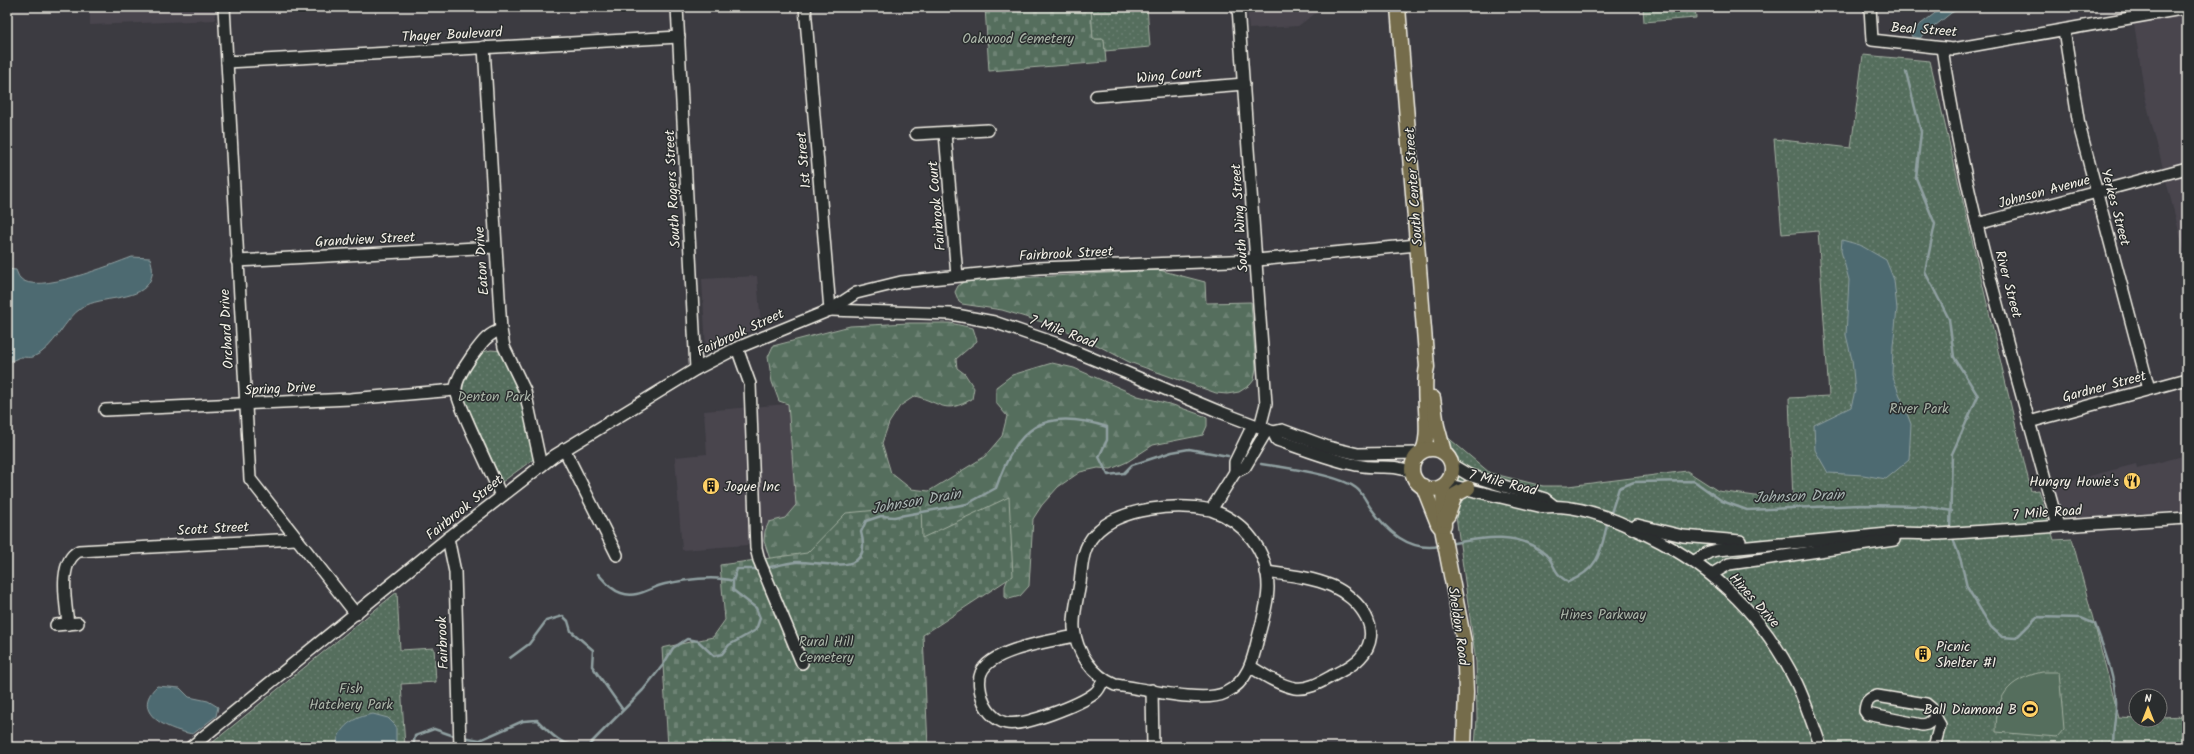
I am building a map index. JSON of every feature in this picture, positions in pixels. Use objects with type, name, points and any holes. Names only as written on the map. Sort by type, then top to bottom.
[{"type":"main road","name":"South Center Street","points":[[1398,7],[1427,367],[1424,379],[1426,428],[1421,452]]},
{"type":"main road","name":"South Center Street","points":[[1427,367],[1432,377],[1435,416],[1444,452]]},
{"type":"main road","points":[[1434,448],[1444,452],[1452,465],[1451,475],[1444,485],[1430,489],[1416,482],[1412,472],[1413,462],[1421,452],[1434,448]]},
{"type":"main road","name":"Sheldon Road","points":[[1444,485],[1444,534],[1464,642],[1466,692],[1464,747]]},
{"type":"main road","name":"Sheldon Road","points":[[1423,486],[1438,524],[1444,534]]},
{"type":"main road","points":[[1444,534],[1448,515],[1455,495],[1468,488]]},
{"type":"street","name":"Orchard Drive","points":[[224,7],[250,479],[356,614]]},
{"type":"street","name":"South Rogers Street","points":[[677,7],[696,369]]},
{"type":"street","name":"1st Street","points":[[805,7],[830,310]]},
{"type":"street","name":"South Wing Street","points":[[1238,7],[1266,404],[1263,428]]},
{"type":"street","name":"Beal Street","points":[[1870,7],[1872,40],[1953,49],[2187,8]]},
{"type":"street","name":"Yerkes Street","points":[[2064,30],[2079,125],[2149,389]]},
{"type":"street","name":"Thayer Boulevard","points":[[227,62],[679,37]]},
{"type":"street","name":"Eaton Drive","points":[[484,47],[501,330],[504,347],[525,391],[541,466]]},
{"type":"street","name":"River Street","points":[[1942,48],[1954,122],[1977,224],[2058,526]]},
{"type":"street","name":"Wing Court","points":[[1096,96],[1244,84]]},
{"type":"street","points":[[916,134],[988,130]]},
{"type":"street","name":"Fairbrook Court","points":[[945,133],[957,276]]},
{"type":"street","name":"Johnson Avenue","points":[[1977,224],[2187,168]]},
{"type":"street","name":"Fairbrook Street","points":[[192,747],[448,538],[564,449],[696,369],[737,348],[830,310],[856,293],[884,284],[1039,268],[1257,260],[1417,245]]},
{"type":"street","name":"Grandview Street","points":[[237,261],[495,246]]},
{"type":"street","name":"7 Mile Road","points":[[830,310],[951,314],[994,322],[1055,343],[1263,428],[1282,430],[1328,447],[1358,454],[1421,452]]},
{"type":"street","points":[[501,330],[487,336],[480,345],[459,378],[455,390],[461,407],[501,496]]},
{"type":"street","points":[[737,348],[750,384],[756,548],[759,560],[802,663]]},
{"type":"street","name":"Gardner Street","points":[[2029,422],[2187,379]]},
{"type":"street","name":"Spring Drive","points":[[105,410],[357,399],[455,390]]},
{"type":"street","name":"7 Mile Road","points":[[1263,428],[1277,440],[1346,463],[1360,466],[1389,466],[1412,472]]},
{"type":"street","points":[[1235,472],[1235,462],[1263,428]]},
{"type":"street","points":[[1211,510],[1235,472],[1245,467],[1263,428]]},
{"type":"street","points":[[564,449],[616,554]]},
{"type":"street","name":"7 Mile Road","points":[[1452,465],[1469,475],[1546,499],[1554,506]]},
{"type":"street","name":"7 Mile Road","points":[[1444,485],[1468,488],[1543,507],[1554,506],[1590,513],[1617,521]]},
{"type":"street","points":[[1186,507],[1211,510],[1231,518],[1246,531],[1259,551],[1266,572],[1267,596],[1262,623],[1250,667],[1237,686],[1216,697],[1201,697],[1114,685],[1103,680],[1090,668],[1075,636],[1075,619],[1083,555],[1088,543],[1099,530],[1116,519],[1152,509],[1186,507]]},
{"type":"street","name":"7 Mile Road","points":[[1695,561],[1709,552],[1717,550],[1899,533],[1939,534],[2187,518]]},
{"type":"street","points":[[1617,521],[1706,539],[1728,541],[1805,542]]},
{"type":"street","name":"Hines Drive","points":[[1617,521],[1666,544],[1695,561],[1712,574],[1740,601],[1772,642],[1796,684],[1821,747]]},
{"type":"street","name":"7 Mile Road","points":[[1712,574],[1729,564],[1901,539],[1910,534]]},
{"type":"street","name":"Fairbrook","points":[[448,538],[455,572],[460,747]]},
{"type":"street","name":"Scott Street","points":[[67,624],[65,572],[70,557],[83,550],[296,539]]},
{"type":"street","points":[[1250,667],[1294,688],[1308,687],[1355,662],[1366,652],[1371,639],[1370,627],[1367,618],[1355,602],[1341,591],[1308,579],[1266,572]]},
{"type":"street","points":[[1075,636],[1009,652],[990,662],[981,673],[979,683],[986,707],[999,720],[1007,723],[1021,722],[1061,710],[1084,700],[1097,692],[1103,680]]},
{"type":"street","points":[[1152,690],[1153,747]]},
{"type":"street","points":[[1934,747],[1940,725],[1932,709],[1926,704],[1877,696],[1870,698],[1866,704],[1865,711],[1874,716],[1922,725],[1927,724],[1936,718]]},
{"type":"shaded area","points":[[90,7],[215,7],[215,20],[90,25]]},
{"type":"shaded area","points":[[1247,7],[1361,7],[1320,10],[1298,26],[1249,29]]},
{"type":"shaded area","points":[[2125,7],[2187,7],[2187,263],[2145,97],[2134,23],[2128,23]]},
{"type":"shaded area","points":[[757,276],[761,326],[708,350],[706,349],[702,279]]},
{"type":"shaded area","points":[[788,404],[799,541],[682,550],[675,457],[707,454],[704,411]]},
{"type":"shaded area","points":[[2187,455],[2187,510],[2074,518],[2065,514],[2058,507],[2051,486],[2136,464],[2137,468]]},
{"type":"green space","name":"Oakwood Cemetery","points":[[985,7],[1091,7],[1093,39],[1104,39],[1106,62],[989,71]]},
{"type":"green space","points":[[1091,7],[1147,7],[1150,47],[1105,51],[1104,39],[1093,39]]},
{"type":"green space","points":[[1643,7],[1695,7],[1696,18],[1644,22]]},
{"type":"green space","points":[[1863,55],[1930,61],[2031,491],[2039,490],[2054,540],[2072,539],[2119,718],[2128,718],[2128,728],[2168,728],[2168,717],[2187,716],[2187,747],[1475,747],[1477,719],[1476,662],[1445,435],[1490,473],[1543,486],[1568,486],[1687,471],[1718,491],[1793,501],[1789,398],[1829,396],[1818,231],[1782,234],[1774,139],[1851,148]]},
{"type":"green space","points":[[1159,270],[1205,282],[1206,303],[1251,302],[1256,368],[1254,380],[1250,385],[1239,392],[1227,394],[1216,393],[1129,362],[1080,336],[1055,326],[1002,310],[962,304],[959,302],[955,292],[958,286],[965,281]]},
{"type":"green space","points":[[909,323],[950,323],[973,328],[977,341],[956,359],[957,368],[965,374],[974,388],[972,399],[963,404],[949,407],[915,396],[900,406],[889,423],[882,443],[891,473],[911,489],[929,491],[984,457],[1002,436],[1007,416],[996,403],[996,387],[1012,375],[1052,363],[1074,368],[1138,396],[1173,405],[1207,417],[1207,426],[1203,435],[1153,445],[1127,462],[1111,469],[1098,468],[1080,472],[1058,487],[1042,505],[1033,519],[1029,586],[1020,596],[1009,599],[1005,597],[1005,586],[1011,570],[792,627],[764,541],[765,531],[769,522],[785,518],[796,505],[788,404],[779,401],[772,382],[768,357],[773,346],[850,326]]},
{"type":"green space","name":"Denton Park","points":[[491,350],[502,351],[520,387],[535,458],[502,482],[462,393],[465,376],[483,352]]},
{"type":"green space","name":"Rural Hill Cemetery","points":[[1009,497],[1013,576],[923,635],[928,747],[668,747],[662,648],[713,637],[725,620],[720,565],[807,553],[846,513],[921,506],[922,538]]},
{"type":"green space","name":"Fish Hatchery Park","points":[[397,592],[400,650],[434,648],[436,682],[401,684],[405,747],[207,747]]},
{"type":"green space","name":"Ball Diamond B","points":[[2042,672],[2059,672],[2064,729],[2057,737],[1996,732],[1998,709],[2001,699],[2006,692],[2012,685],[2020,680],[2030,675]]},
{"type":"water","points":[[1943,7],[1962,7],[1951,13],[1920,38],[1911,36],[1917,27]]},
{"type":"water","points":[[1842,240],[1860,245],[1886,260],[1894,280],[1897,309],[1892,375],[1911,424],[1909,460],[1886,479],[1863,475],[1828,473],[1815,450],[1814,425],[1851,407],[1855,391],[1852,360],[1846,335],[1849,280],[1841,251]]},
{"type":"water","points":[[132,257],[150,258],[152,275],[148,284],[135,293],[127,296],[99,301],[83,307],[76,312],[54,340],[41,353],[33,357],[21,357],[7,363],[7,269],[16,270],[20,278],[28,283],[41,283],[74,277]]},
{"type":"water","points":[[157,686],[180,688],[189,697],[208,701],[218,707],[216,716],[193,734],[173,729],[163,724],[155,719],[149,712],[147,704],[149,696]]},
{"type":"water","points":[[373,714],[388,718],[396,726],[396,747],[336,747],[340,733],[348,724],[359,717]]},
{"type":"waterway","points":[[1906,72],[1921,132],[1916,178],[1935,224],[1925,272],[1949,319],[1954,357],[1978,396],[1952,454],[1950,531]]},
{"type":"waterway","name":"Johnson Drain","points":[[766,568],[796,562],[832,564],[853,562],[860,556],[863,547],[861,532],[866,521],[881,516],[894,517],[967,504],[996,488],[1004,467],[1013,450],[1023,437],[1035,427],[1049,421],[1065,419],[1084,421],[1107,427],[1107,440],[1099,457],[1108,475],[1124,473],[1132,465],[1172,452],[1189,449],[1228,456]]},
{"type":"waterway","name":"Johnson Drain","points":[[1261,464],[1324,475],[1348,483],[1360,492],[1377,516],[1399,538],[1418,546],[1440,546]]},
{"type":"waterway","name":"Johnson Drain","points":[[1610,516],[1619,488],[1634,482],[1694,481],[1722,501],[1747,510],[1860,505],[1923,506],[1952,511]]},
{"type":"waterway","name":"Johnson Drain","points":[[1449,544],[1486,538],[1523,541],[1534,546],[1545,554],[1551,560],[1559,575],[1568,582],[1579,577],[1593,565],[1601,550],[1608,520]]},
{"type":"waterway","points":[[1952,536],[1961,561],[1967,587],[1991,627],[2002,637],[2016,638],[2037,617],[2081,618],[2095,624],[2108,662],[2115,691],[2116,707],[2113,737],[2114,747]]},
{"type":"waterway","name":"Johnson Drain","points":[[462,737],[480,740],[523,721],[537,720],[554,737],[565,743],[572,745],[589,745],[643,690],[663,665],[673,648],[687,639],[698,641],[714,656],[722,654],[729,645],[756,630],[760,618],[756,608],[733,590],[733,581],[737,569],[759,569]]},
{"type":"waterway","points":[[598,574],[614,590],[633,595],[660,585],[690,580],[717,578],[733,581]]},
{"type":"waterway","points":[[510,658],[529,644],[546,621],[563,616],[568,621],[571,631],[593,650],[592,666],[623,710]]},
{"type":"waterway","name":"Johnson Drain","points":[[413,747],[415,736],[434,729],[457,737]]},
{"type":"place","name":"Hungry Howie's","points":[[2132,481]]},
{"type":"place","name":"Jogue Inc","points":[[711,486]]},
{"type":"place","name":"Picnic Shelter #1","points":[[1923,654]]},
{"type":"place","name":"Ball Diamond B","points":[[2030,709]]},
{"type":"park label","name":"River Park","points":[[1919,408]]},
{"type":"park label","name":"Hines Parkway","points":[[1603,614]]}]
